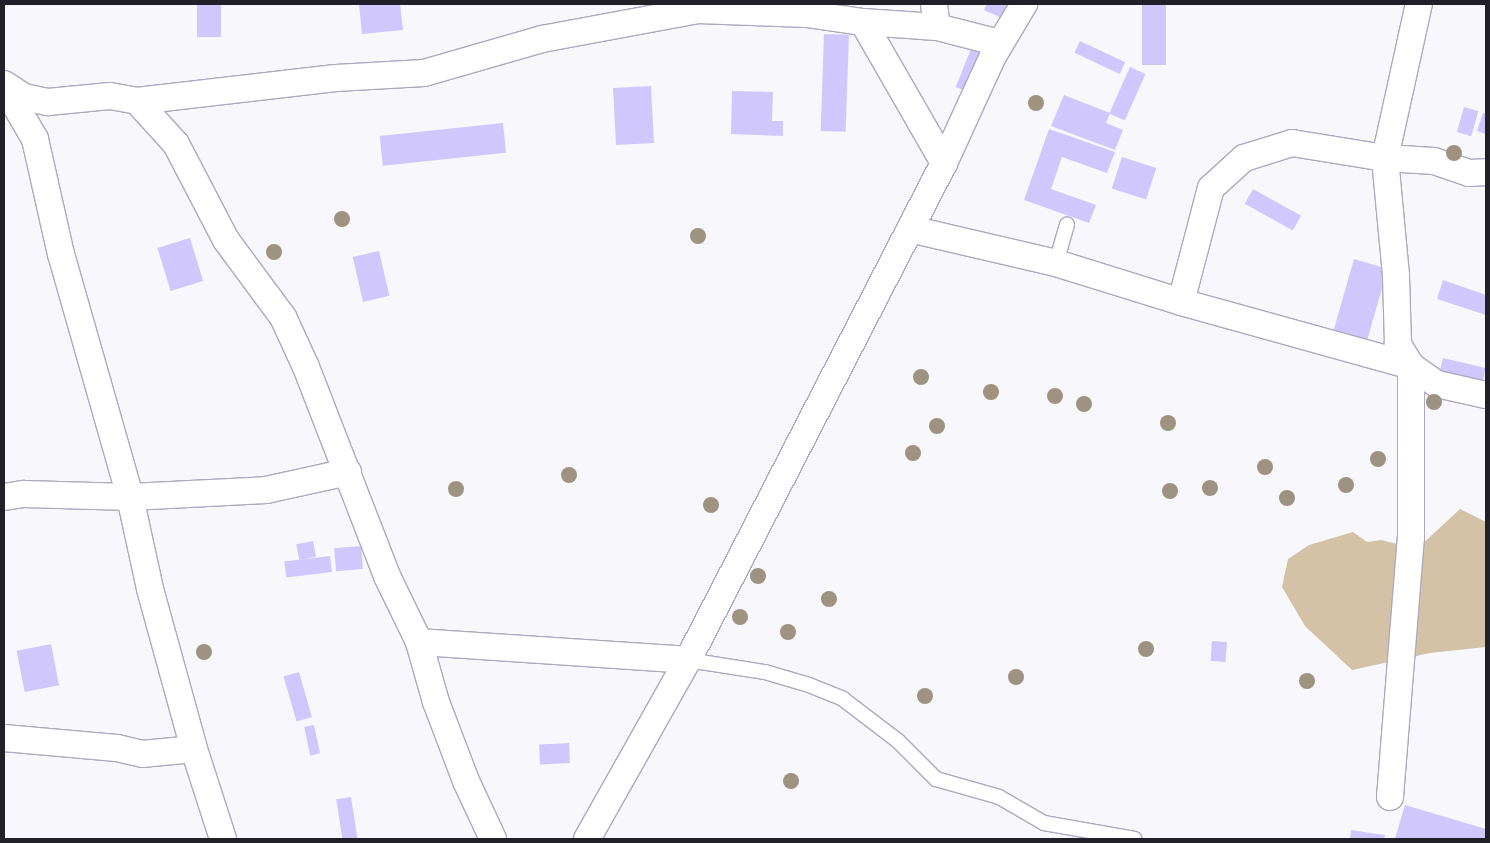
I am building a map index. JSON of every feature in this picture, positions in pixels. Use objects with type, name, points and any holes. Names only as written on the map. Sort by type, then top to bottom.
[{"type":"street","points":[[587,839],[688,660],[944,163],[1000,43],[1024,4]]},
{"type":"street","points":[[1390,797],[1411,538],[1411,366],[1398,344],[1396,275],[1385,158],[1419,4]]},
{"type":"street","points":[[4,85],[24,97],[48,102],[110,96],[137,102],[327,79],[424,73],[542,39],[698,10],[807,14],[863,22],[935,16],[1000,43]]},
{"type":"street","points":[[863,22],[944,163]]},
{"type":"street","points":[[4,85],[35,139],[61,254],[130,497],[150,589],[194,749],[223,839]]},
{"type":"street","points":[[137,102],[176,144],[226,240],[283,317],[348,472],[386,576],[419,642],[436,702],[493,839]]},
{"type":"street","points":[[1181,302],[1211,188],[1244,158],[1292,143],[1385,158],[1434,161],[1469,173],[1486,172]]},
{"type":"street","points":[[910,229],[1056,263],[1181,302],[1411,366],[1437,384],[1486,395]]},
{"type":"street","points":[[4,497],[24,494],[130,497],[266,490],[348,472]]},
{"type":"street","points":[[419,642],[688,660]]},
{"type":"street","points":[[4,738],[117,748],[142,754],[194,749]]},
{"type":"lane","points":[[1056,263],[1067,225]]},
{"type":"lane","points":[[688,660],[765,672],[809,684],[843,699],[898,741],[936,779],[999,797],[1044,823],[1134,839]]},
{"type":"shaded area","points":[[1460,509],[1486,522],[1486,647],[1430,653],[1352,670],[1305,626],[1282,587],[1288,559],[1309,545],[1353,532],[1367,542],[1381,540],[1417,549]]},
{"type":"building","points":[[197,4],[221,4],[221,37],[197,37]]},
{"type":"building","points":[[359,4],[400,4],[403,30],[362,34]]},
{"type":"building","points":[[987,4],[1012,4],[1004,19],[984,10]]},
{"type":"building","points":[[1142,4],[1166,4],[1166,65],[1142,65]]},
{"type":"building","points":[[824,34],[849,35],[846,132],[821,131]]},
{"type":"building","points":[[1080,41],[1125,62],[1120,74],[1075,53]]},
{"type":"building","points":[[971,49],[986,55],[970,93],[956,87]]},
{"type":"building","points":[[1130,67],[1146,74],[1125,121],[1109,114]]},
{"type":"building","points":[[651,86],[654,143],[616,145],[613,88]]},
{"type":"building","points":[[732,91],[773,92],[772,121],[783,121],[783,136],[731,134]]},
{"type":"building","points":[[1064,95],[1110,113],[1106,123],[1123,130],[1115,150],[1051,126]]},
{"type":"building","points":[[1464,107],[1478,111],[1471,136],[1457,132]]},
{"type":"building","points":[[1483,113],[1486,114],[1486,134],[1477,131]]},
{"type":"building","points":[[503,123],[506,153],[383,166],[380,136]]},
{"type":"building","points":[[1049,129],[1115,152],[1107,173],[1062,157],[1051,189],[1096,205],[1089,223],[1024,200]]},
{"type":"building","points":[[1122,157],[1156,168],[1146,200],[1112,188]]},
{"type":"building","points":[[1253,189],[1301,216],[1293,231],[1245,204]]},
{"type":"building","points":[[190,238],[203,281],[171,291],[157,248]]},
{"type":"building","points":[[379,251],[389,296],[363,302],[353,257]]},
{"type":"building","points":[[1354,259],[1388,269],[1367,340],[1334,330]]},
{"type":"building","points":[[1443,280],[1486,295],[1486,315],[1437,299]]},
{"type":"building","points":[[1443,358],[1486,368],[1481,388],[1438,378]]},
{"type":"building","points":[[313,541],[316,557],[299,560],[296,544]]},
{"type":"building","points":[[361,546],[363,569],[336,571],[334,548]]},
{"type":"building","points":[[330,556],[332,572],[286,577],[284,562]]},
{"type":"building","points":[[1212,641],[1227,642],[1226,662],[1211,661]]},
{"type":"building","points":[[51,644],[59,685],[25,692],[17,651]]},
{"type":"building","points":[[299,672],[312,717],[297,722],[284,676]]},
{"type":"building","points":[[314,725],[320,753],[310,755],[304,727]]},
{"type":"building","points":[[569,743],[570,763],[540,765],[539,745]]},
{"type":"building","points":[[351,797],[358,839],[342,839],[336,799]]},
{"type":"building","points":[[1405,805],[1486,829],[1486,839],[1395,839]]},
{"type":"building","points":[[1351,830],[1385,835],[1384,839],[1350,839]]}]
